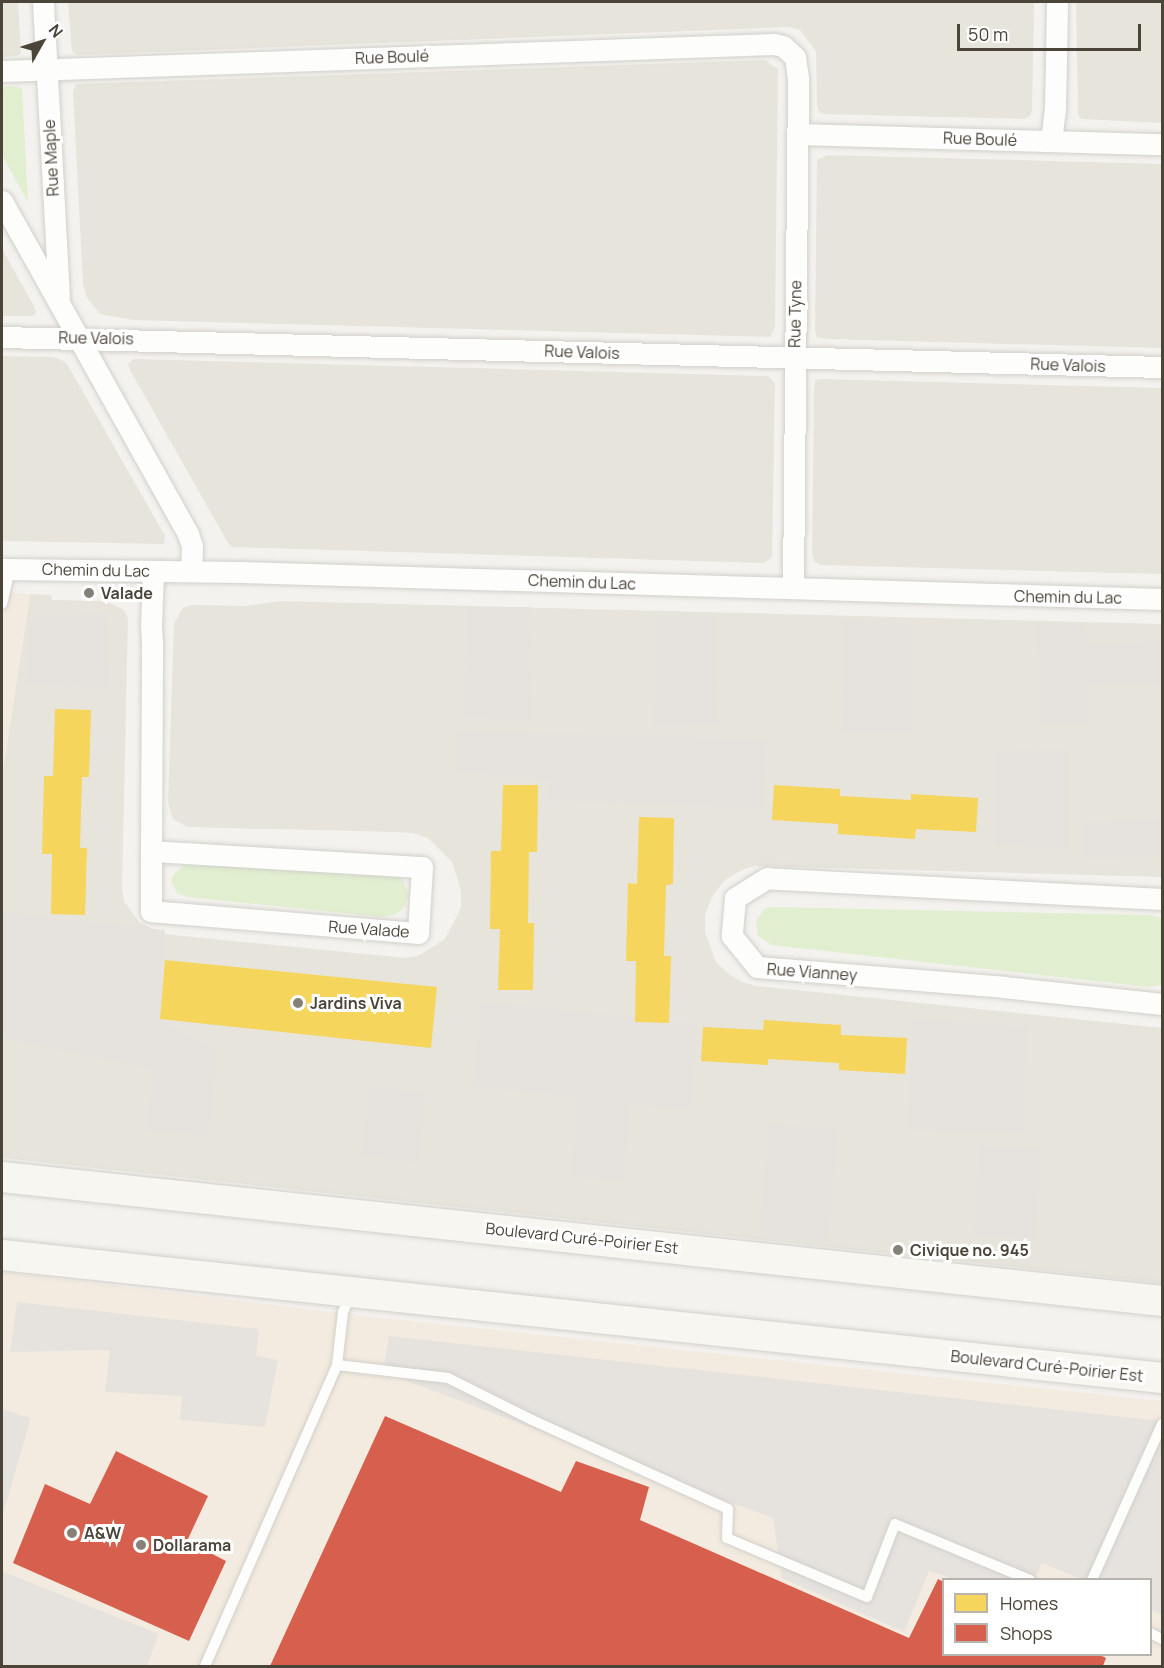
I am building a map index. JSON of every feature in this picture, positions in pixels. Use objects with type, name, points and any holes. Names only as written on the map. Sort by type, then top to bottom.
[{"type":"main road","name":"Boulevard Curé-Poirier Est","points":[[2,1177],[1162,1300]]},
{"type":"main road","name":"Boulevard Curé-Poirier Est","points":[[2,1255],[1162,1378]]},
{"type":"street","name":"Rue Maple","points":[[42,2],[58,288],[64,313]]},
{"type":"street","points":[[1051,141],[1055,100],[1057,2]]},
{"type":"street","name":"Rue Boulé","points":[[2,71],[774,44],[783,46]]},
{"type":"street","name":"Rue Tyne","points":[[783,46],[790,51],[797,64],[793,588]]},
{"type":"street","name":"Rue Boulé","points":[[797,134],[1162,144]]},
{"type":"street","name":"Rue Maple","points":[[2,201],[188,534],[192,546],[191,571]]},
{"type":"street","name":"Rue Valois","points":[[2,337],[1162,367]]},
{"type":"street","name":"Chemin du Lac","points":[[6,569],[191,571],[1162,599]]},
{"type":"street","name":"Rue Valade","points":[[151,851],[422,867],[418,933],[151,911],[151,851],[153,571]]},
{"type":"street","name":"Rue Vianney","points":[[1162,899],[767,878],[735,898],[732,936],[757,967],[1003,987],[1162,1004]]},
{"type":"lane","points":[[2,604],[6,569]]},
{"type":"lane","points":[[205,1666],[337,1365],[343,1312],[352,1291]]},
{"type":"lane","points":[[337,1365],[448,1378],[532,1420],[728,1509],[727,1538],[867,1597],[896,1524],[1025,1578]]},
{"type":"lane","points":[[1093,1578],[1162,1424]]},
{"type":"shaded area","points":[[2,2],[18,2],[21,54],[16,56],[2,57]]},
{"type":"shaded area","points":[[68,2],[1034,2],[1032,111],[1030,116],[1024,119],[824,114],[819,112],[817,105],[816,51],[800,30],[790,27],[77,55],[72,51]]},
{"type":"shaded area","points":[[1076,2],[1162,2],[1162,123],[1081,119],[1078,114]]},
{"type":"shaded area","points":[[765,60],[778,69],[775,327],[770,337],[134,320],[100,314],[87,298],[83,284],[73,91],[76,84]]},
{"type":"shaded area","points":[[828,155],[1162,164],[1162,348],[817,337],[815,331],[817,160]]},
{"type":"shaded area","points":[[2,249],[35,308],[36,313],[33,316],[2,316]]},
{"type":"shaded area","points":[[2,356],[53,357],[66,362],[165,536],[164,544],[2,541]]},
{"type":"shaded area","points":[[134,359],[768,376],[775,383],[772,557],[764,563],[232,547],[130,370],[128,364]]},
{"type":"shaded area","points":[[821,379],[1162,388],[1162,574],[820,565],[814,561],[812,554],[814,389],[815,381]]},
{"type":"shaded area","points":[[2,593],[30,594],[2,777]]},
{"type":"shaded area","points":[[30,594],[51,595],[52,600],[105,601],[124,610],[128,618],[122,888],[124,901],[139,922],[163,934],[406,958],[418,956],[445,939],[461,908],[461,890],[452,862],[428,838],[413,833],[396,832],[187,827],[173,819],[168,803],[174,623],[183,608],[191,605],[245,606],[281,601],[1162,624],[1162,877],[754,866],[725,880],[713,895],[705,914],[705,932],[716,962],[730,975],[742,982],[757,986],[1162,1028],[1162,1283],[2,1158],[2,777]]},
{"type":"shaded area","points":[[467,607],[530,607],[531,720],[465,717]]},
{"type":"shaded area","points":[[106,613],[110,687],[28,685],[27,618]]},
{"type":"shaded area","points":[[716,614],[717,725],[653,726],[658,616]]},
{"type":"shaded area","points":[[844,619],[913,624],[913,733],[843,733]]},
{"type":"shaded area","points":[[1036,623],[1084,625],[1088,645],[1162,641],[1162,683],[1088,685],[1086,724],[1042,723]]},
{"type":"shaded area","points":[[456,731],[766,740],[764,808],[548,800],[550,780],[455,771]]},
{"type":"shaded area","points":[[1069,750],[1069,849],[996,844],[996,751]]},
{"type":"shaded area","points":[[1162,818],[1162,856],[1082,858],[1082,823]]},
{"type":"shaded area","points":[[2,912],[165,930],[160,1019],[217,1051],[209,1135],[147,1131],[152,1068],[2,1038]]},
{"type":"shaded area","points":[[481,1002],[698,1024],[690,1110],[630,1104],[623,1181],[571,1176],[578,1097],[473,1086]]},
{"type":"shaded area","points":[[913,1018],[1027,1027],[1024,1133],[908,1130]]},
{"type":"shaded area","points":[[369,1086],[426,1093],[418,1162],[362,1156]]},
{"type":"shaded area","points":[[769,1124],[838,1130],[828,1242],[760,1236]]},
{"type":"shaded area","points":[[980,1146],[1040,1148],[1036,1239],[973,1236]]},
{"type":"shaded area","points":[[2,1272],[373,1317],[1162,1401],[1162,1666],[2,1666]]},
{"type":"shaded area","points":[[17,1302],[259,1329],[256,1356],[278,1360],[265,1427],[180,1420],[182,1396],[105,1392],[110,1350],[10,1352]]},
{"type":"shaded area","points":[[389,1336],[1162,1421],[1162,1615],[1152,1610],[1152,1578],[1079,1578],[1042,1563],[1035,1578],[950,1578],[929,1571],[904,1632],[782,1578],[773,1518],[383,1372]]},
{"type":"shaded area","points":[[2,1409],[31,1418],[2,1517]]},
{"type":"shaded area","points":[[2,1571],[159,1634],[147,1666],[2,1666]]},
{"type":"green space","points":[[2,87],[22,88],[28,202],[2,155]]},
{"type":"green space","points":[[184,865],[390,872],[403,880],[409,895],[403,909],[396,914],[384,917],[187,897],[177,893],[171,881],[173,875]]},
{"type":"green space","points":[[765,908],[1151,915],[1162,918],[1162,985],[1149,987],[772,945],[758,936],[756,921]]},
{"type":"building: Homes","points":[[55,709],[91,710],[89,777],[82,777],[80,848],[87,848],[85,915],[51,914],[52,854],[42,854],[44,776],[53,776]]},
{"type":"building: Homes","points":[[503,785],[538,785],[537,852],[529,852],[528,923],[534,923],[533,990],[498,990],[500,929],[490,929],[491,851],[501,851]]},
{"type":"building: Homes","points":[[774,785],[840,789],[840,796],[911,800],[911,794],[978,798],[976,832],[916,829],[915,839],[838,834],[838,824],[772,820]]},
{"type":"building: Homes","points":[[639,817],[674,818],[673,884],[666,885],[664,956],[671,956],[669,1023],[635,1022],[636,961],[626,961],[628,883],[637,884]]},
{"type":"building: Homes","name":"Jardins Viva","points":[[165,960],[437,987],[431,1048],[160,1019]]},
{"type":"building: Homes","points":[[764,1020],[841,1025],[841,1035],[907,1038],[905,1074],[839,1070],[839,1063],[768,1059],[768,1065],[701,1061],[703,1027],[763,1030]]},
{"type":"building: Shops","points":[[385,1416],[561,1492],[576,1461],[649,1487],[640,1520],[909,1638],[938,1579],[942,1581],[942,1656],[1102,1656],[1106,1658],[1103,1666],[270,1666]]},
{"type":"building: Shops","points":[[116,1451],[208,1496],[187,1541],[226,1561],[189,1641],[13,1563],[45,1484],[90,1504]]},
{"type":"place","name":"Valade","points":[[89,593]]},
{"type":"place","name":"Jardins Viva","points":[[298,1003]]},
{"type":"place","name":"Civique no. 945","points":[[898,1250]]},
{"type":"place","name":"A&W","points":[[72,1533]]},
{"type":"place","name":"Dollarama","points":[[141,1545]]}]
